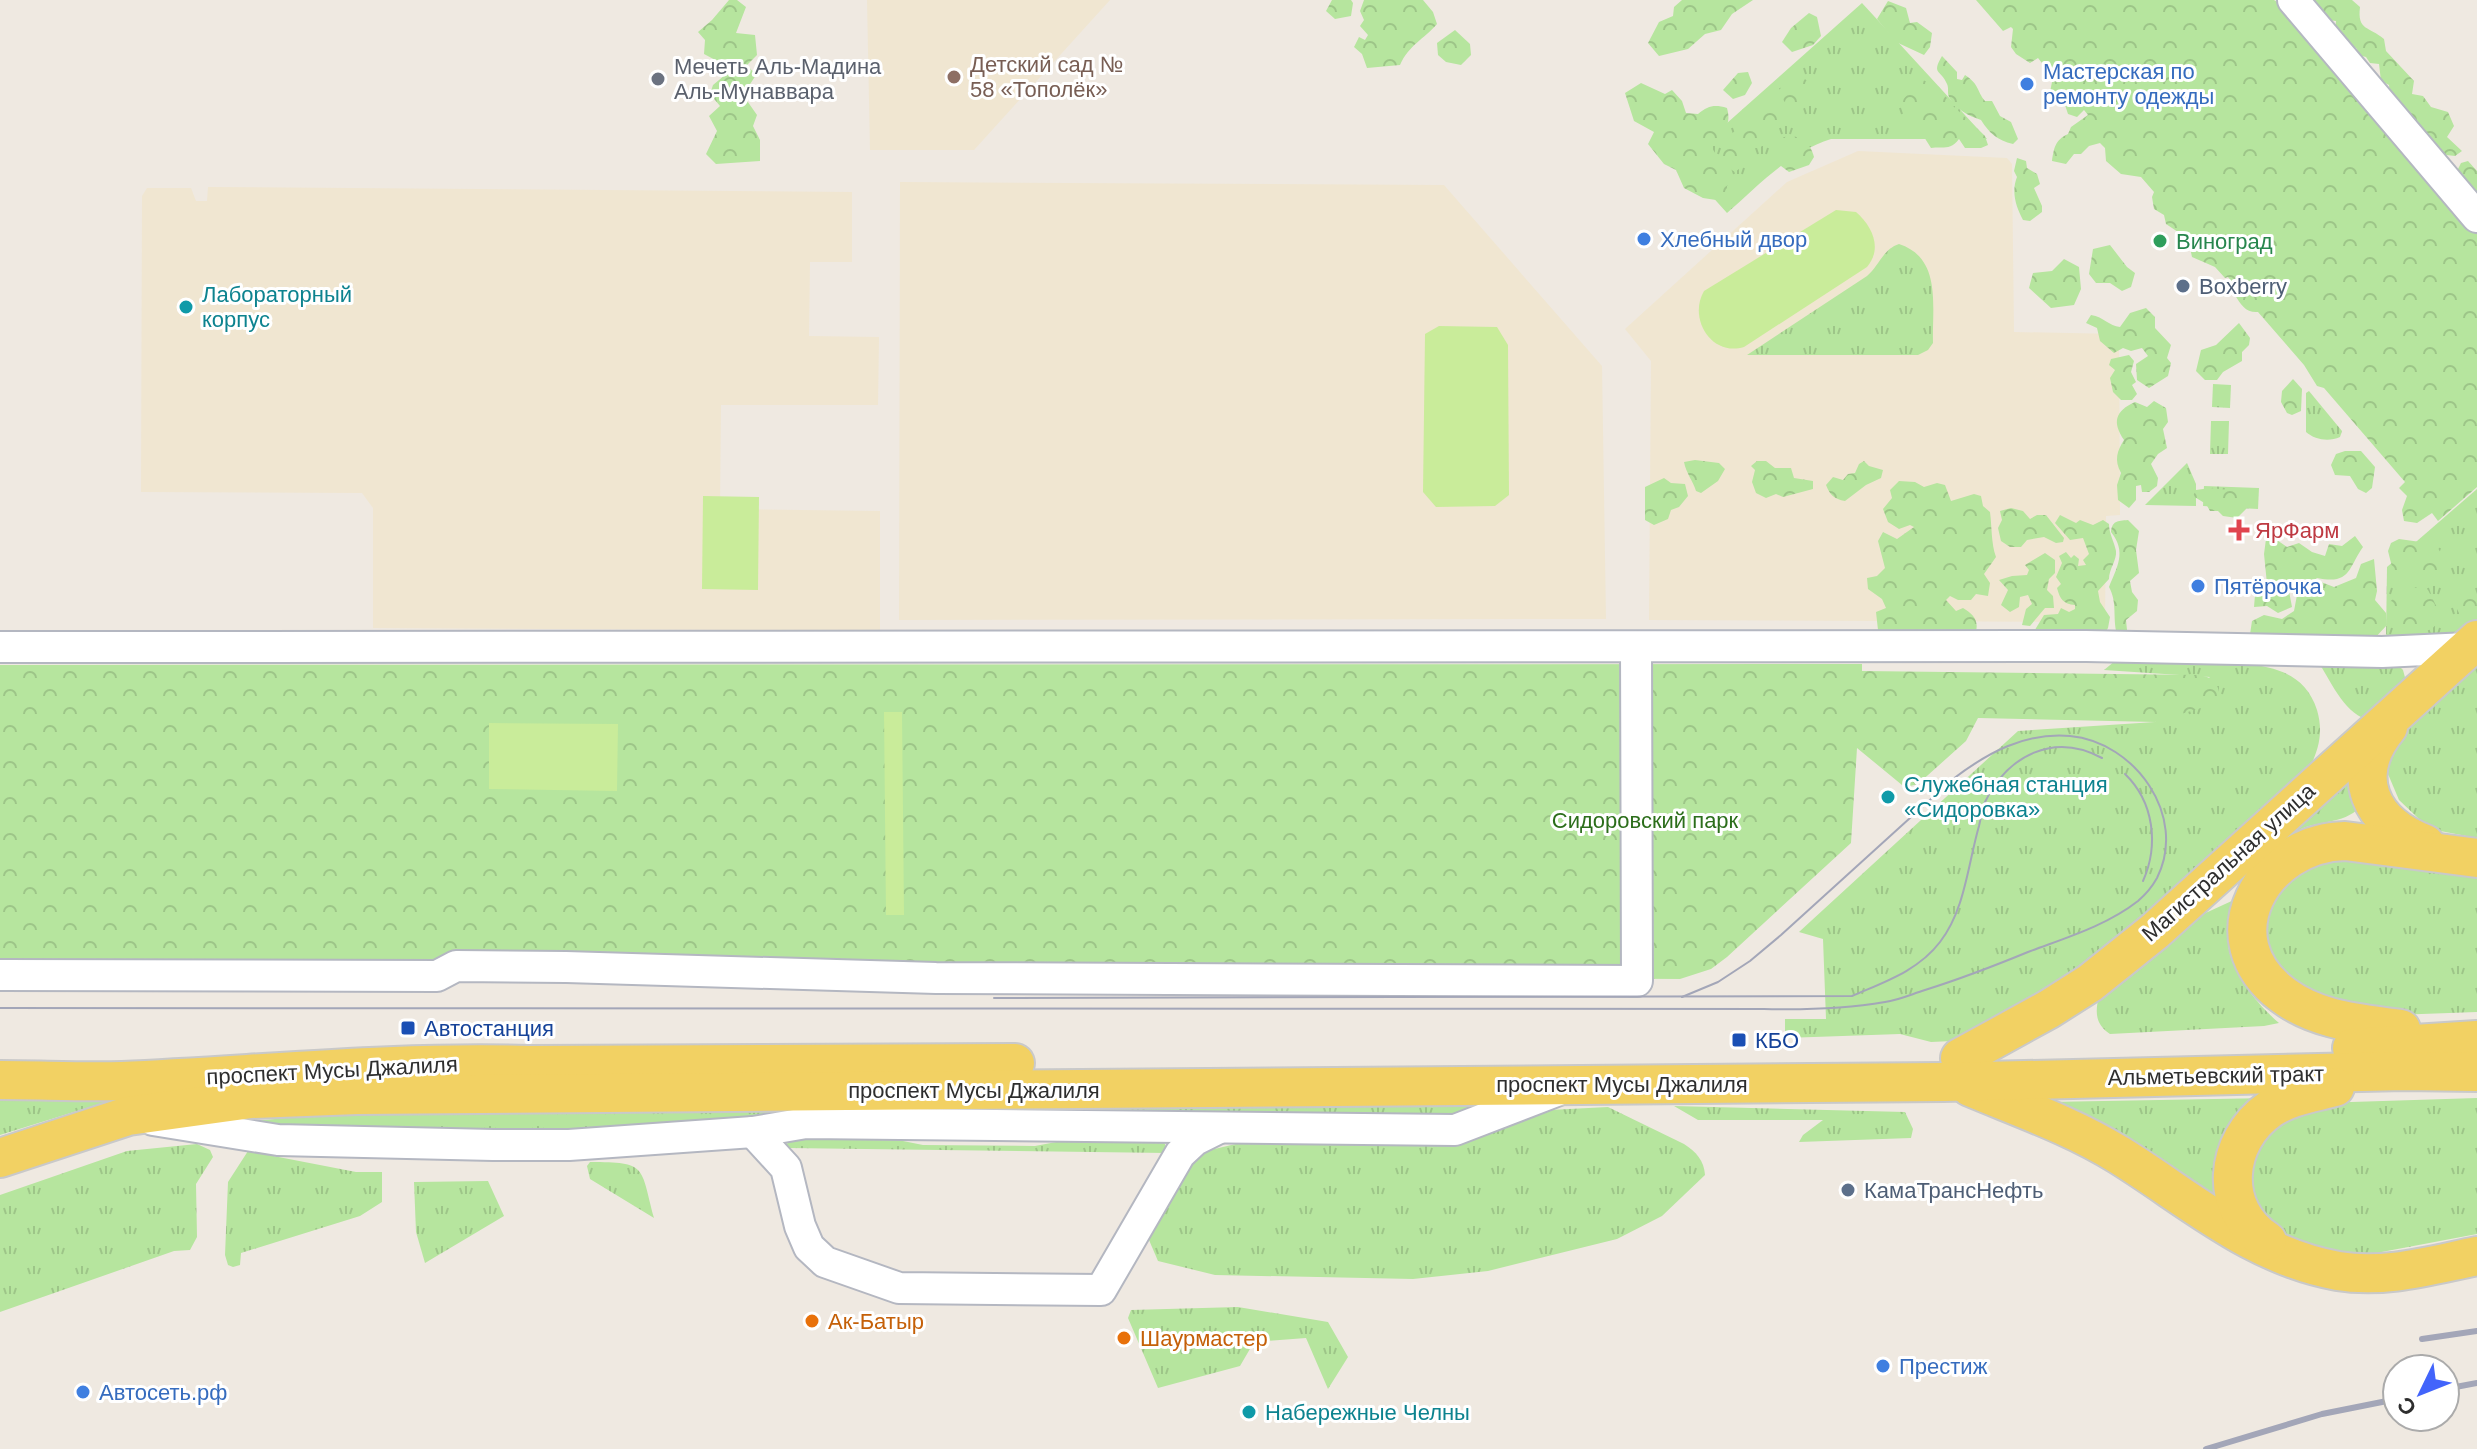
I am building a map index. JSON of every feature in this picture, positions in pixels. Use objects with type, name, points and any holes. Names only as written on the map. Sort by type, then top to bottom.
[{"type":"main road","name":"Магистральная улица","points":[[1958,1070],[2100,974],[2155,931],[2472,644]]},
{"type":"main road","points":[[2412,697],[2377,741],[2368,766],[2368,789],[2383,818],[2404,836],[2460,855]]},
{"type":"main road","points":[[2460,855],[2345,841],[2328,842],[2302,851],[2264,880],[2251,904],[2247,933],[2254,961],[2263,977],[2283,996],[2305,1009],[2330,1019],[2475,1051]]},
{"type":"main road","name":"Альметьевский тракт","points":[[1958,1070],[2350,1048],[2475,1051]]},
{"type":"main road","name":"Альметьевский тракт","points":[[1958,1070],[2404,1071],[2475,1051]]},
{"type":"main road","name":"проспект Мусы Джалиля","points":[[0,1080],[119,1081],[464,1063],[1958,1070]]},
{"type":"main road","points":[[1958,1070],[2119,1155],[2218,1223],[2293,1258],[2340,1271],[2368,1273],[2394,1272],[2477,1256]]},
{"type":"main road","name":"проспект Мусы Джалиля","points":[[0,1158],[128,1116],[251,1099],[357,1095],[1572,1085],[1958,1070]]},
{"type":"main road","points":[[2293,1258],[2262,1238],[2241,1214],[2232,1173],[2244,1135],[2267,1111],[2294,1097],[2404,1071]]},
{"type":"street","points":[[2293,0],[2477,217]]},
{"type":"street","points":[[0,647],[2277,648],[2382,652],[2472,644]]},
{"type":"street","points":[[0,975],[437,976],[456,966],[936,978],[1637,981],[1636,647]]},
{"type":"street","points":[[128,1116],[278,1140],[446,1145],[569,1145],[753,1132],[806,1123],[1455,1130],[1572,1085]]},
{"type":"street","points":[[753,1132],[786,1168],[800,1226],[809,1247],[825,1262],[899,1288],[1101,1290],[1180,1154],[1195,1140],[1220,1128]]},
{"type":"shaded area","name":"Детский сад № 58 «Тополёк»","points":[[867,0],[1110,0],[974,150],[870,150]]},
{"type":"shaded area","points":[[1858,151],[2007,158],[2012,164],[2014,332],[2119,334],[2120,515],[2106,516],[2105,622],[1649,620],[1651,361],[1625,329],[1787,182]]},
{"type":"shaded area","points":[[900,182],[1444,185],[1602,366],[1606,619],[899,620]]},
{"type":"shaded area","points":[[208,187],[852,192],[852,262],[810,262],[809,336],[879,337],[878,405],[721,405],[720,509],[880,511],[880,631],[373,628],[373,508],[362,493],[141,492],[142,196],[147,188],[191,188],[196,201],[207,201]]},
{"type":"green space","points":[[729,0],[737,0],[746,7],[736,33],[755,35],[757,55],[747,65],[756,75],[743,95],[757,115],[753,126],[760,140],[760,161],[716,164],[706,154],[717,131],[709,116],[720,106],[710,94],[713,85],[725,75],[721,63],[704,54],[705,40],[698,32]]},
{"type":"green space","points":[[1332,0],[1351,0],[1351,16],[1335,19],[1326,11]]},
{"type":"green space","points":[[1364,0],[1423,0],[1433,12],[1437,24],[1412,47],[1400,65],[1367,68],[1362,54],[1354,47],[1359,37],[1365,40],[1368,35],[1360,26],[1364,20],[1360,11]]},
{"type":"green space","points":[[1682,0],[1753,0],[1732,14],[1721,30],[1705,34],[1688,49],[1659,56],[1648,43],[1659,22],[1673,16],[1674,7]]},
{"type":"green space","points":[[1976,0],[2274,0],[2282,5],[2477,234],[2477,487],[2438,521],[2432,513],[2417,523],[2404,521],[2402,510],[2407,496],[2399,488],[2405,482],[2324,388],[2317,386],[2304,365],[2258,312],[2247,310],[2242,305],[2235,295],[2238,289],[2228,277],[2225,278],[2215,267],[2192,257],[2189,243],[2180,239],[2178,232],[2166,224],[2164,215],[2154,209],[2154,192],[2141,177],[2121,174],[2106,161],[2105,148],[2100,143],[2089,146],[2081,154],[2074,154],[2066,164],[2052,161],[2058,142],[2071,127],[2088,115],[2084,110],[2077,117],[2068,114],[2064,102],[2057,101],[2055,94],[2050,92],[2053,77],[2038,58],[2030,63],[2016,54],[2011,47],[2013,29],[2003,31]]},
{"type":"green space","points":[[2308,0],[2352,0],[2360,7],[2362,24],[2384,39],[2386,51],[2414,81],[2412,94],[2423,96],[2431,107],[2448,112],[2454,126],[2447,137],[2462,151],[2455,156],[2438,154],[2403,110],[2398,98],[2390,98],[2389,85],[2381,81],[2379,64],[2370,63],[2366,57],[2358,55],[2357,49],[2335,32],[2336,21],[2319,19]]},
{"type":"green space","points":[[1888,1],[1906,8],[1910,23],[1917,22],[1932,33],[1930,47],[1924,55],[1896,42],[1877,19]]},
{"type":"green space","points":[[1862,3],[1987,139],[1831,139],[1788,161],[1727,213],[1682,163]]},
{"type":"green space","points":[[1809,13],[1817,17],[1821,36],[1813,45],[1792,52],[1782,42],[1791,28]]},
{"type":"green space","points":[[1455,30],[1470,44],[1471,55],[1461,65],[1446,62],[1438,55],[1437,43]]},
{"type":"green space","points":[[1942,56],[1957,72],[1957,79],[1962,80],[1965,75],[1976,85],[1985,101],[1992,101],[2000,116],[2011,122],[2018,139],[2013,144],[1994,136],[1981,120],[1955,105],[1948,95],[1945,79],[1937,69]]},
{"type":"green space","points":[[1748,72],[1752,83],[1745,95],[1733,99],[1723,90],[1738,73]]},
{"type":"green space","points":[[1800,74],[1815,92],[1807,106],[1797,113],[1789,109],[1778,91],[1793,75]]},
{"type":"green space","points":[[1916,77],[1939,87],[1951,104],[1985,136],[1988,145],[1965,148],[1959,139],[1949,147],[1931,148],[1919,129],[1906,124],[1901,102],[1913,88]]},
{"type":"green space","points":[[1641,83],[1665,94],[1672,90],[1682,101],[1686,113],[1698,114],[1715,106],[1727,108],[1727,126],[1712,148],[1718,165],[1734,179],[1727,186],[1727,195],[1716,200],[1703,198],[1684,188],[1676,170],[1664,164],[1648,144],[1654,132],[1634,121],[1625,93]]},
{"type":"green space","points":[[1773,98],[1784,104],[1788,123],[1767,133],[1767,143],[1752,148],[1747,163],[1735,172],[1722,164],[1721,142],[1735,131],[1734,124],[1742,116],[1742,110],[1754,104],[1767,106]]},
{"type":"green space","points":[[1790,135],[1806,142],[1814,157],[1809,165],[1789,172],[1781,166],[1776,145],[1779,139]]},
{"type":"green space","points":[[2017,158],[2026,161],[2027,168],[2037,174],[2040,184],[2034,188],[2042,212],[2030,221],[2023,220],[2015,199]]},
{"type":"green space","points":[[2468,161],[2477,171],[2477,196],[2475,189],[2462,181],[2457,171],[2461,163]]},
{"type":"green space","points":[[1836,210],[1856,212],[1871,231],[1875,245],[1867,267],[1744,347],[1732,349],[1713,341],[1701,323],[1699,313],[1704,291]]},
{"type":"green space","points":[[1899,244],[1922,260],[1932,285],[1933,343],[1928,350],[1918,355],[1747,355],[1867,276],[1889,250]]},
{"type":"green space","points":[[2110,245],[2135,273],[2131,287],[2122,291],[2110,283],[2096,283],[2089,274],[2093,249]]},
{"type":"green space","points":[[2064,259],[2079,267],[2081,289],[2074,305],[2051,308],[2029,288],[2033,273],[2052,271]]},
{"type":"green space","points":[[2146,308],[2155,317],[2155,328],[2171,345],[2167,358],[2171,363],[2168,376],[2149,388],[2137,380],[2136,364],[2148,356],[2142,348],[2131,351],[2123,348],[2114,353],[2100,341],[2097,328],[2086,323],[2091,315],[2120,327],[2130,313]]},
{"type":"green space","points":[[2239,323],[2250,338],[2249,345],[2242,352],[2242,361],[2223,372],[2217,380],[2205,380],[2196,371],[2201,350],[2216,345]]},
{"type":"green space","points":[[1439,326],[1497,327],[1508,345],[1509,495],[1495,506],[1436,507],[1423,492],[1425,334]]},
{"type":"green space","points":[[2129,355],[2134,361],[2131,372],[2136,382],[2132,385],[2137,394],[2132,400],[2121,400],[2113,392],[2110,378],[2115,370],[2109,365],[2111,359]]},
{"type":"green space","points":[[2293,379],[2302,389],[2301,411],[2292,415],[2287,413],[2281,402],[2282,391]]},
{"type":"green space","points":[[2213,384],[2231,385],[2230,408],[2212,407]]},
{"type":"green space","points":[[2309,391],[2342,431],[2340,437],[2322,439],[2306,432],[2306,393]]},
{"type":"green space","points":[[2154,401],[2166,408],[2168,422],[2163,429],[2167,448],[2151,464],[2158,478],[2157,486],[2149,492],[2142,492],[2141,485],[2136,486],[2136,500],[2129,508],[2118,500],[2117,485],[2121,473],[2117,456],[2124,440],[2117,422],[2123,409],[2135,402],[2147,407]]},
{"type":"green space","points":[[2211,421],[2229,421],[2228,454],[2210,454]]},
{"type":"green space","points":[[2361,451],[2375,467],[2372,488],[2366,493],[2358,489],[2350,476],[2335,475],[2331,465],[2336,454]]},
{"type":"green space","points":[[1757,461],[1766,461],[1775,468],[1791,468],[1794,478],[1813,481],[1813,489],[1783,497],[1776,494],[1766,498],[1756,493],[1752,482],[1755,470],[1751,466]]},
{"type":"green space","points":[[1864,461],[1883,470],[1881,478],[1845,501],[1833,496],[1826,485],[1833,477],[1843,480],[1848,474],[1855,473]]},
{"type":"green space","points":[[1684,462],[1719,463],[1725,469],[1718,481],[1701,493],[1696,491]]},
{"type":"green space","points":[[2187,463],[2196,484],[2196,506],[2145,505]]},
{"type":"green space","points":[[1664,478],[1671,483],[1685,484],[1688,496],[1679,507],[1671,510],[1668,519],[1654,525],[1645,520],[1645,487]]},
{"type":"green space","points":[[1899,481],[1915,482],[1924,487],[1937,483],[1945,485],[1951,501],[1974,494],[1981,496],[1983,506],[1990,512],[1996,557],[1984,574],[1990,583],[1988,596],[1976,594],[1971,600],[1958,600],[1950,596],[1946,600],[1956,611],[1963,608],[1972,615],[1976,620],[1976,631],[1882,638],[1876,612],[1886,608],[1882,599],[1868,589],[1867,578],[1877,576],[1885,568],[1878,541],[1883,532],[1897,539],[1914,527],[1910,525],[1899,529],[1888,522],[1883,509],[1892,498],[1890,490]]},
{"type":"green space","points":[[2204,486],[2259,488],[2258,509],[2203,506]]},
{"type":"green space","points":[[2210,488],[2248,492],[2252,503],[2237,518],[2223,516],[2218,511],[2210,511],[2206,504],[2193,496],[2196,490]]},
{"type":"green space","points":[[2477,489],[2477,617],[2453,634],[2386,640],[2387,567]]},
{"type":"green space","points":[[703,496],[759,497],[758,590],[702,589]]},
{"type":"green space","points":[[2011,508],[2023,511],[2030,519],[2046,515],[2064,538],[2063,542],[2056,543],[2044,537],[2027,540],[2021,547],[2010,547],[2001,541],[1998,528],[2002,520],[2000,511]]},
{"type":"green space","points":[[2060,515],[2076,523],[2080,520],[2093,525],[2103,520],[2109,524],[2116,554],[2109,579],[2098,591],[2100,602],[2110,617],[2101,639],[2095,631],[2065,640],[2061,630],[2043,640],[2033,633],[2044,615],[2058,614],[2061,608],[2069,612],[2075,609],[2075,605],[2065,602],[2058,592],[2061,584],[2056,577],[2062,563],[2059,556],[2066,552],[2071,558],[2074,555],[2079,559],[2078,566],[2086,565],[2083,560],[2089,554],[2083,538],[2070,540],[2055,523]]},
{"type":"green space","points":[[2128,520],[2139,531],[2136,550],[2139,573],[2130,581],[2132,592],[2138,600],[2137,611],[2126,620],[2127,630],[2116,631],[2114,603],[2109,587],[2120,553],[2111,532],[2116,522]]},
{"type":"green space","points":[[2355,536],[2363,547],[2343,577],[2328,580],[2317,578],[2308,585],[2295,585],[2289,591],[2292,607],[2278,613],[2267,606],[2254,607],[2255,595],[2267,584],[2266,539],[2274,538],[2287,547],[2299,543],[2325,556],[2329,544],[2342,546]]},
{"type":"green space","points":[[2399,539],[2435,544],[2443,556],[2439,570],[2430,579],[2419,577],[2407,581],[2394,575],[2388,551],[2391,543]]},
{"type":"green space","points":[[2045,553],[2055,560],[2055,573],[2049,579],[2047,590],[2053,596],[2054,608],[2045,608],[2030,626],[2022,625],[2026,609],[2032,604],[2028,595],[2020,597],[2019,607],[2010,612],[2001,605],[2008,590],[1999,580],[2027,575],[2029,570],[2025,565]]},
{"type":"green space","points":[[2374,559],[2375,600],[2386,613],[2387,625],[2373,640],[2249,641],[2252,621],[2264,615],[2282,619],[2294,611],[2297,595],[2313,593],[2321,582],[2334,587],[2356,578],[2361,564]]},
{"type":"green space","points":[[2409,586],[2428,590],[2442,617],[2432,629],[2407,637],[2395,629],[2397,617],[2387,604]]},
{"type":"green space","points":[[2472,593],[2477,600],[2477,619],[2470,623],[2456,607],[2462,594]]},
{"type":"green space","points":[[2477,652],[2477,838],[2435,830],[2419,819],[2399,800],[2388,774],[2392,741]]},
{"type":"green space","points":[[2317,660],[2395,662],[2403,670],[2406,681],[2366,719],[2350,710]]},
{"type":"green space","points":[[2115,661],[2253,665],[2285,673],[2298,681],[2309,693],[2317,710],[2320,729],[2315,755],[2303,780],[2106,958],[1953,1041],[1931,1042],[1900,1034],[1785,1038],[1785,1019],[1826,1019],[1823,939],[1799,932],[2018,731],[2155,722],[2210,677],[2104,670]]},
{"type":"green space","name":"Сидоровский парк","points":[[1862,664],[1862,671],[2198,675],[2214,681],[2220,697],[2214,704],[2155,722],[1978,718],[1966,741],[1918,784],[1910,786],[1902,785],[1857,748],[1851,843],[1727,957],[1711,969],[1680,979],[0,968],[0,665]]},
{"type":"green space","points":[[884,712],[902,712],[904,915],[886,915]]},
{"type":"green space","points":[[489,723],[618,724],[617,791],[489,789]]},
{"type":"green space","points":[[2345,766],[2362,804],[2342,818],[2299,830],[2229,883]]},
{"type":"green space","points":[[2306,855],[2477,865],[2477,1012],[2394,1015],[2318,1002],[2264,951],[2262,911]]},
{"type":"green space","points":[[2236,899],[2228,932],[2230,954],[2246,987],[2279,1023],[2110,1034],[2101,1026],[2097,1017],[2099,996],[2186,922]]},
{"type":"green space","points":[[0,1096],[122,1097],[0,1135]]},
{"type":"green space","points":[[1501,1098],[1457,1113],[668,1130],[283,1133],[244,1122],[388,1108]]},
{"type":"green space","points":[[2270,1098],[2231,1211],[2048,1102]]},
{"type":"green space","points":[[2477,1098],[2477,1234],[2371,1254],[2344,1254],[2296,1246],[2254,1209],[2245,1178],[2264,1129],[2320,1103]]},
{"type":"green space","points":[[1674,1106],[1905,1112],[1913,1129],[1911,1138],[1799,1142],[1803,1135],[1823,1120],[1698,1120]]},
{"type":"green space","points":[[1608,1107],[1684,1144],[1696,1153],[1705,1175],[1662,1216],[1617,1239],[1488,1271],[1413,1279],[1215,1275],[1158,1261],[1149,1240],[1191,1158],[1202,1152],[1248,1141],[1530,1111]]},
{"type":"green space","points":[[878,1136],[923,1145],[1035,1146],[1072,1139],[1159,1139],[1165,1144],[1167,1153],[788,1148],[786,1144],[801,1137]]},
{"type":"green space","points":[[197,1144],[210,1150],[213,1157],[196,1184],[197,1237],[190,1250],[174,1251],[0,1312],[0,1195],[127,1151]]},
{"type":"green space","points":[[248,1151],[356,1172],[382,1172],[382,1202],[360,1216],[241,1253],[240,1265],[233,1267],[228,1265],[225,1255],[228,1182]]},
{"type":"green space","points":[[590,1162],[622,1163],[638,1170],[643,1177],[654,1218],[590,1179],[587,1166]]},
{"type":"green space","points":[[488,1181],[504,1216],[425,1263],[416,1232],[414,1182]]},
{"type":"green space","points":[[1238,1307],[1328,1322],[1348,1357],[1328,1389],[1306,1338],[1254,1342],[1240,1366],[1158,1388],[1128,1318],[1131,1310]]},
{"type":"tram line","points":[[0,1008],[1794,1009],[1855,1006],[1895,1000],[1964,977],[2085,931],[2126,910],[2151,888],[2165,854],[2166,830],[2160,807],[2150,786],[2134,767],[2094,741],[2053,736],[2007,746],[1953,779],[1750,961],[1718,982],[1682,997]]},
{"type":"tram line","points":[[994,998],[1852,996],[1911,968],[1940,942],[1960,901],[1985,802],[2006,772],[2019,761],[2050,748],[2084,750],[2102,758]]},
{"type":"tram line","points":[[2125,774],[2142,797],[2151,824],[2151,853],[2143,881]]},
{"type":"railway","points":[[2422,1339],[2477,1331]]},
{"type":"railway","points":[[2461,1386],[2477,1383]]},
{"type":"railway","points":[[2206,1449],[2322,1414],[2381,1402]]},
{"type":"place","name":"Детский сад № 58 «Тополёк»","points":[[954,77]]},
{"type":"place","name":"Мечеть Аль-Мадина Аль-Мунаввара","points":[[658,79]]},
{"type":"place","name":"Мастерская по ремонту одежды","points":[[2027,84]]},
{"type":"place","name":"Хлебный двор","points":[[1644,239]]},
{"type":"place","name":"Виноград","points":[[2160,241]]},
{"type":"place","name":"Boxberry","points":[[2183,286]]},
{"type":"place","name":"Лабораторный корпус","points":[[186,307]]},
{"type":"place","name":"ЯрФарм","points":[[2239,530]]},
{"type":"place","name":"Пятёрочка","points":[[2198,586]]},
{"type":"place","name":"Служебная станция «Сидоровка»","points":[[1888,797]]},
{"type":"place","name":"Автостанция","points":[[408,1028]]},
{"type":"place","name":"КБО","points":[[1739,1040]]},
{"type":"place","name":"КамаТрансНефть","points":[[1848,1190]]},
{"type":"place","name":"Ак-Батыр","points":[[812,1321]]},
{"type":"place","name":"Шаурмастер","points":[[1124,1338]]},
{"type":"place","name":"Престиж","points":[[1883,1366]]},
{"type":"place","name":"Автосеть.рф","points":[[83,1392]]},
{"type":"place","name":"Набережные Челны","points":[[1249,1412]]}]
